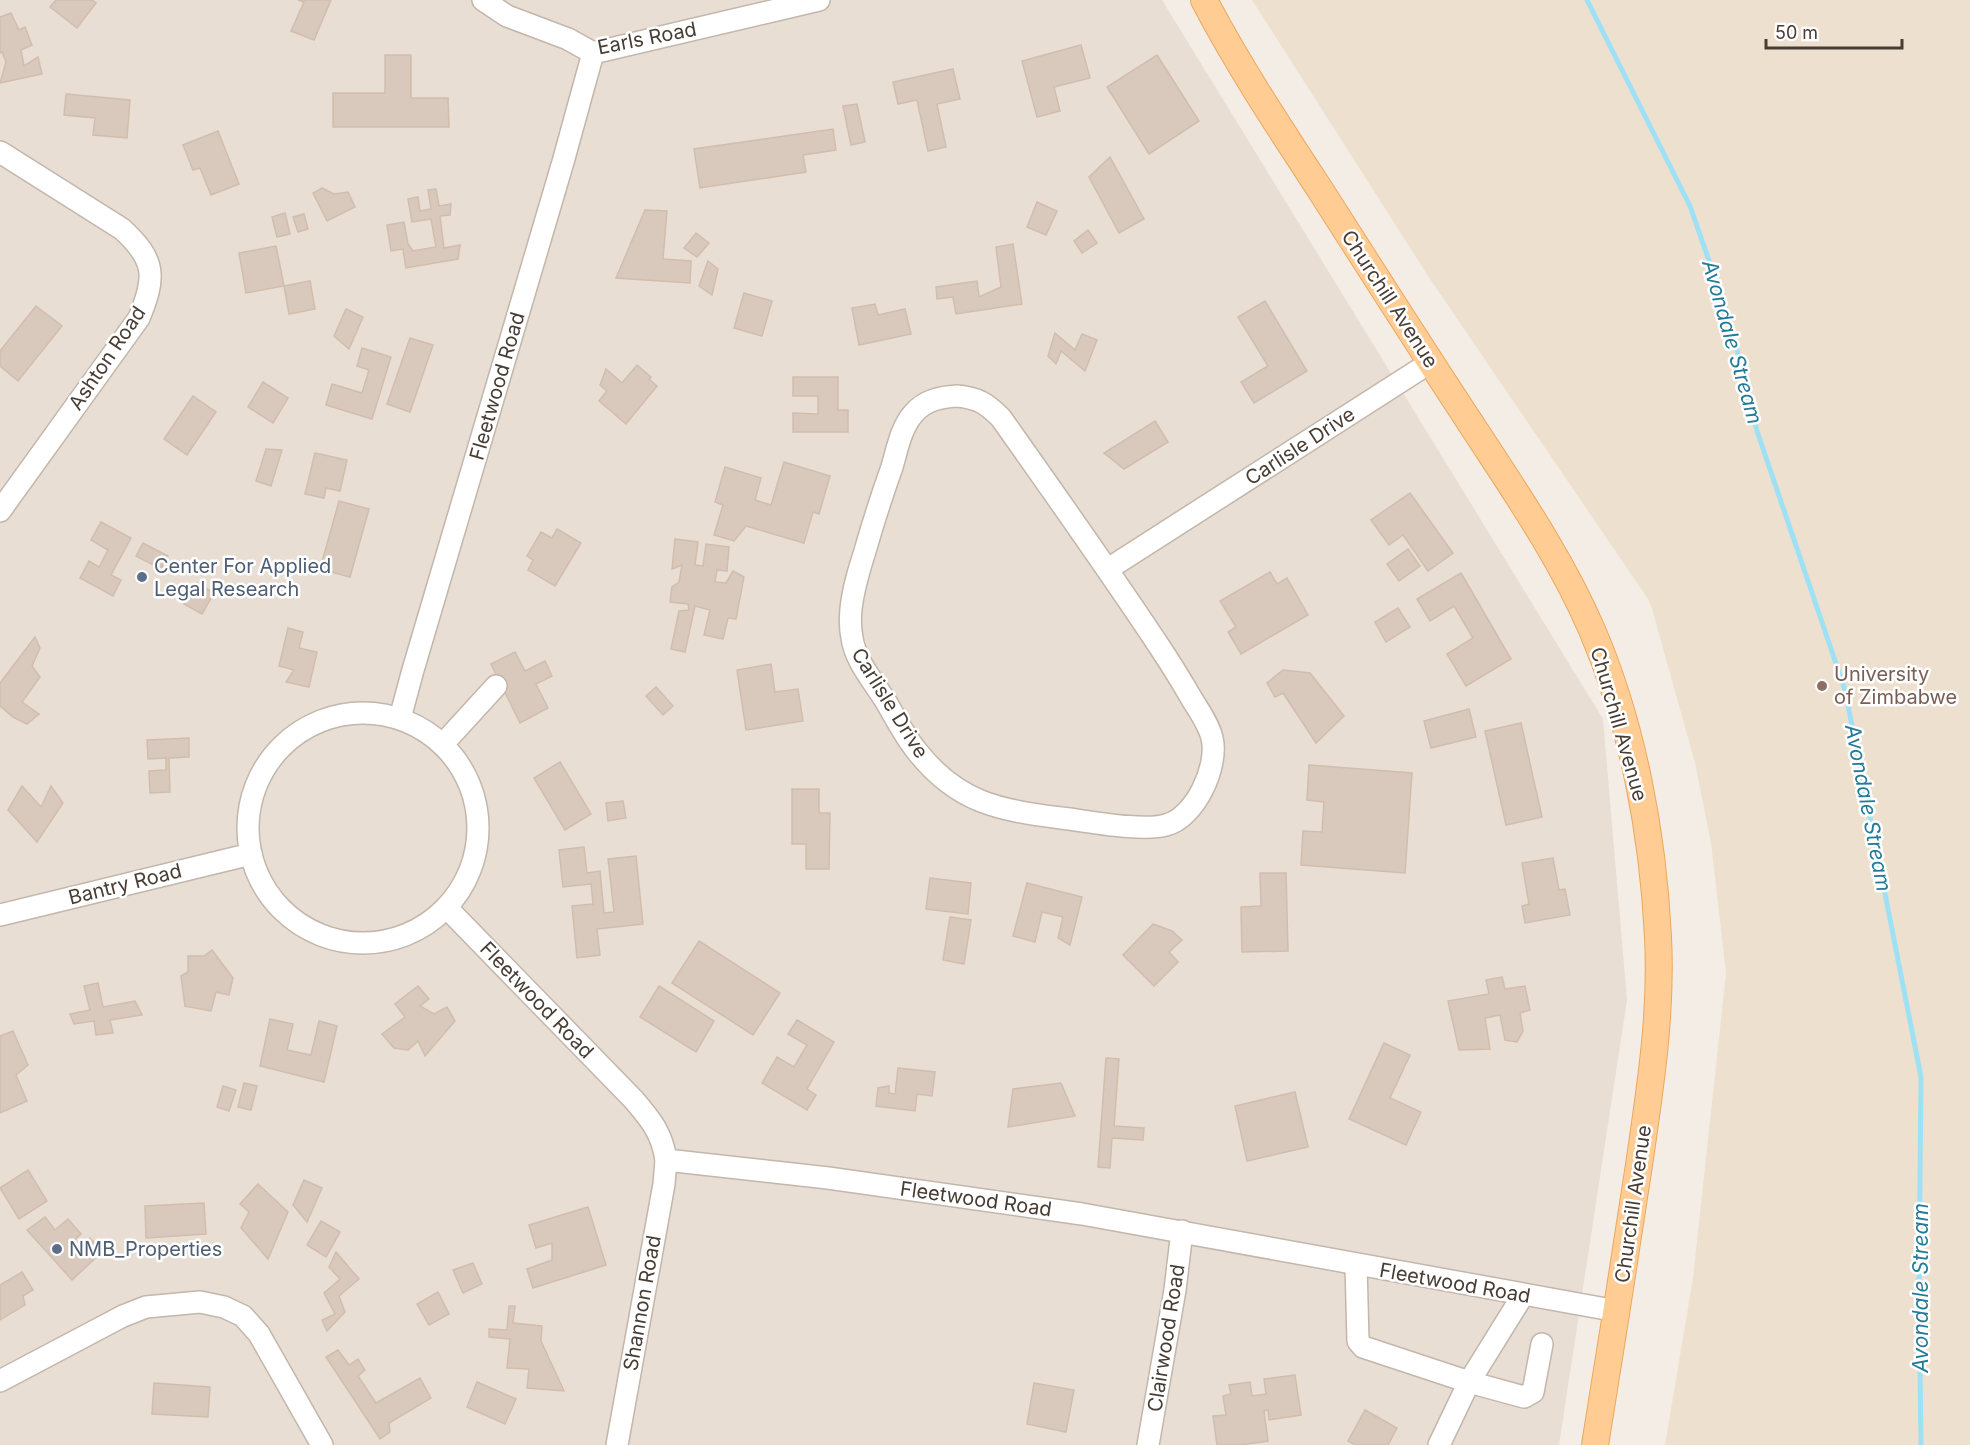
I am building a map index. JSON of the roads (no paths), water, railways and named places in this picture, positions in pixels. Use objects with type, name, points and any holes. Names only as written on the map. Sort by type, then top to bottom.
[{"type":"main road","name":"Churchill Avenue","points":[[1204,0],[1245,73],[1550,546],[1592,630],[1609,674],[1638,779],[1652,864],[1658,938],[1659,1012],[1617,1311],[1594,1445]]},
{"type":"street","name":"Earls Road","points":[[483,0],[507,16],[568,39],[593,53],[819,0]]},
{"type":"street","name":"Fleetwood Road","points":[[400,718],[593,53]]},
{"type":"street","name":"Ashton Road","points":[[0,152],[122,229],[137,242],[151,272],[148,293],[139,318],[0,511]]},
{"type":"street","name":"Carlisle Drive","points":[[1108,569],[1431,362]]},
{"type":"street","name":"Carlisle Drive","points":[[942,397],[972,397],[987,405],[1001,418],[1108,569],[1171,664],[1212,737],[1214,754],[1199,796],[1185,816],[1173,823],[1159,827],[1145,827],[1014,812],[976,800],[956,789],[939,775],[915,749],[861,661],[852,643],[850,627],[857,578],[906,426],[914,412],[928,402],[942,397]]},
{"type":"street","points":[[443,744],[496,686]]},
{"type":"street","points":[[370,712],[400,718],[423,729],[443,744],[459,764],[471,787],[477,812],[478,830],[473,864],[462,887],[447,908],[423,927],[394,940],[363,944],[333,940],[304,928],[280,908],[262,883],[251,854],[248,823],[253,793],[266,765],[286,742],[311,724],[340,714],[370,712]]},
{"type":"street","name":"Bantry Road","points":[[0,915],[251,854]]},
{"type":"street","name":"Fleetwood Road","points":[[447,908],[640,1106],[651,1119],[664,1142],[666,1160],[862,1183],[1082,1214],[1617,1311]]},
{"type":"street","name":"Shannon Road","points":[[617,1445],[664,1184],[666,1160]]},
{"type":"street","name":"Clairwood Road","points":[[1148,1445],[1175,1290],[1182,1232]]},
{"type":"street","points":[[1356,1265],[1358,1341],[1363,1347],[1468,1382],[1524,1397],[1533,1392],[1542,1344]]},
{"type":"street","points":[[1438,1445],[1468,1382],[1523,1295]]},
{"type":"street","points":[[0,1381],[123,1316],[146,1307],[200,1302],[216,1305],[243,1316],[259,1334],[322,1445]]},
{"type":"waterway","name":"Avondale Stream","points":[[1587,0],[1690,206],[1730,321],[1757,431],[1845,690],[1921,1077],[1919,1285],[1921,1445]]},
{"type":"place","name":"Center For Applied Legal Research","points":[[142,577]]},
{"type":"place","name":"University of Zimbabwe","points":[[1822,686]]},
{"type":"place","name":"NMB_Properties","points":[[57,1249]]}]
